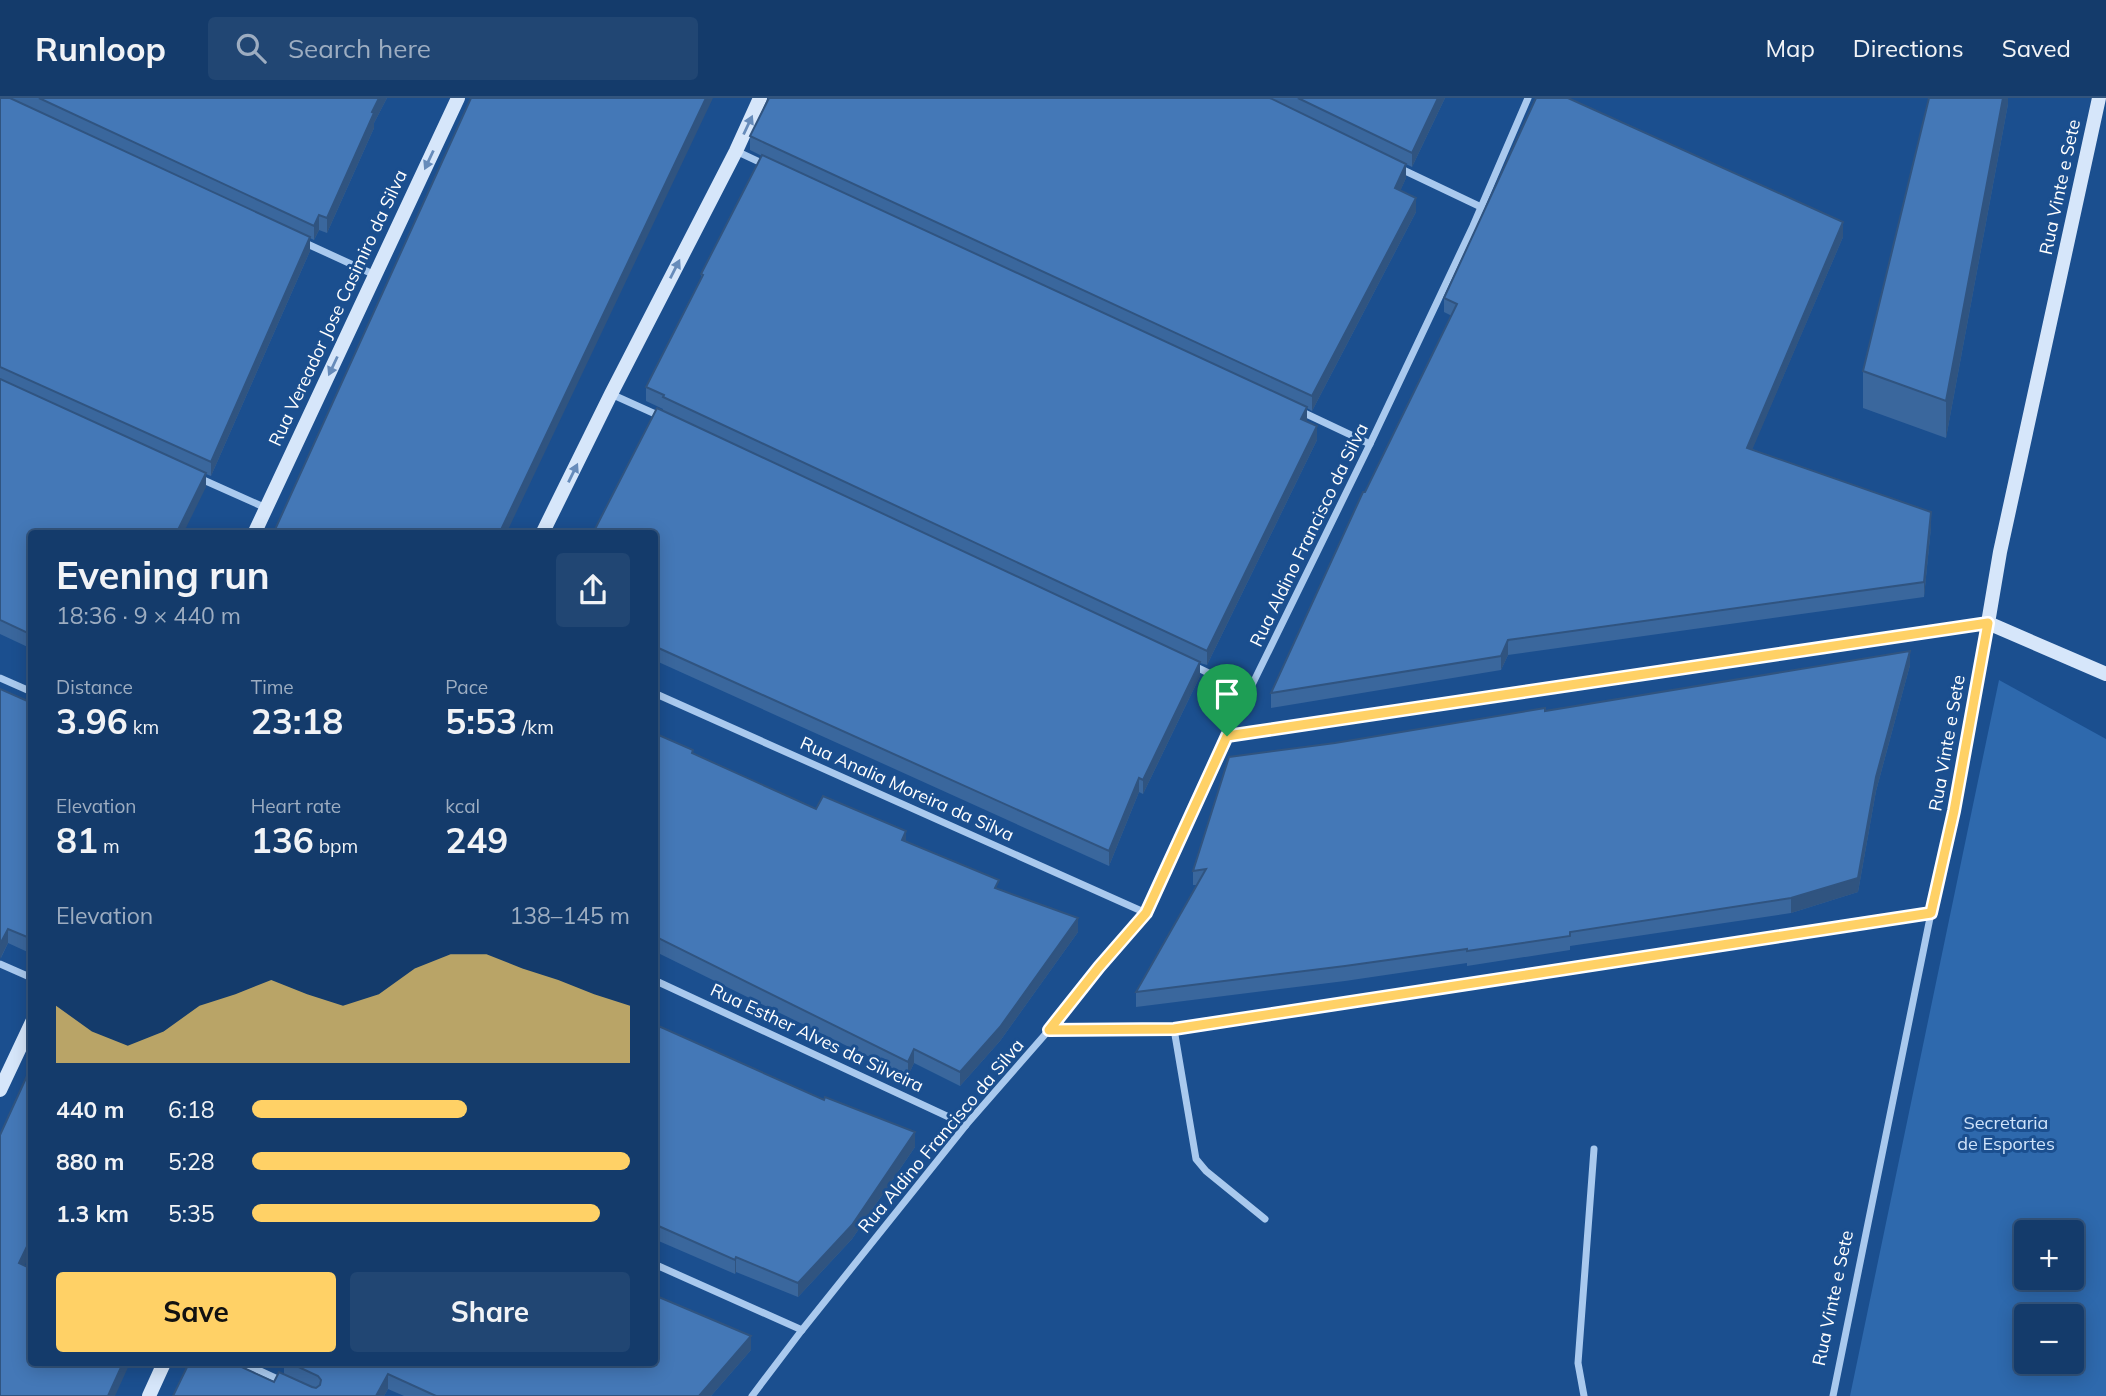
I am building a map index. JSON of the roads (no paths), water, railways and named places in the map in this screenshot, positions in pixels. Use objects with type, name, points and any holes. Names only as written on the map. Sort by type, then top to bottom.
[{"type":"street","name":"Rua Vereador Jose Casimiro da Silva","points":[[256,530],[458,98]]},
{"type":"street","points":[[544,530],[736,151],[760,98]]},
{"type":"street","name":"Rua Aldino Francisco da Silva","points":[[752,1396],[967,1125],[1146,913],[1227,736],[1481,207],[1528,98]]},
{"type":"street","name":"Rua Vinte e Sete","points":[[1833,1396],[1954,811],[2000,552],[2099,98]]},
{"type":"street","points":[[736,151],[774,169]]},
{"type":"street","points":[[1393,164],[1481,207]]},
{"type":"street","points":[[300,241],[376,275]]},
{"type":"street","points":[[611,394],[674,423]]},
{"type":"street","points":[[1294,408],[1370,443]]},
{"type":"street","points":[[190,474],[266,508]]},
{"type":"street","points":[[1227,736],[1988,623],[2106,674]]},
{"type":"street","points":[[1188,663],[1250,692]]},
{"type":"street","points":[[0,678],[28,690]]},
{"type":"street","name":"Rua Analia Moreira da Silva","points":[[658,695],[1146,913]]},
{"type":"street","points":[[1049,1030],[1174,1029],[1931,913]]},
{"type":"street","points":[[0,964],[28,976]]},
{"type":"street","name":"Rua Esther Alves da Silveira","points":[[658,982],[967,1125]]},
{"type":"street","points":[[1174,1029],[1196,1159],[1206,1171],[1265,1219]]},
{"type":"street","points":[[0,1090],[28,1030]]},
{"type":"street","points":[[1584,1396],[1578,1363],[1594,1149]]},
{"type":"street","points":[[658,1266],[802,1330]]},
{"type":"street","points":[[149,1396],[163,1366]]},
{"type":"street","points":[[250,1366],[291,1385]]},
{"type":"park label","name":"Secretaria de Esportes","points":[[2006,1133]]}]
